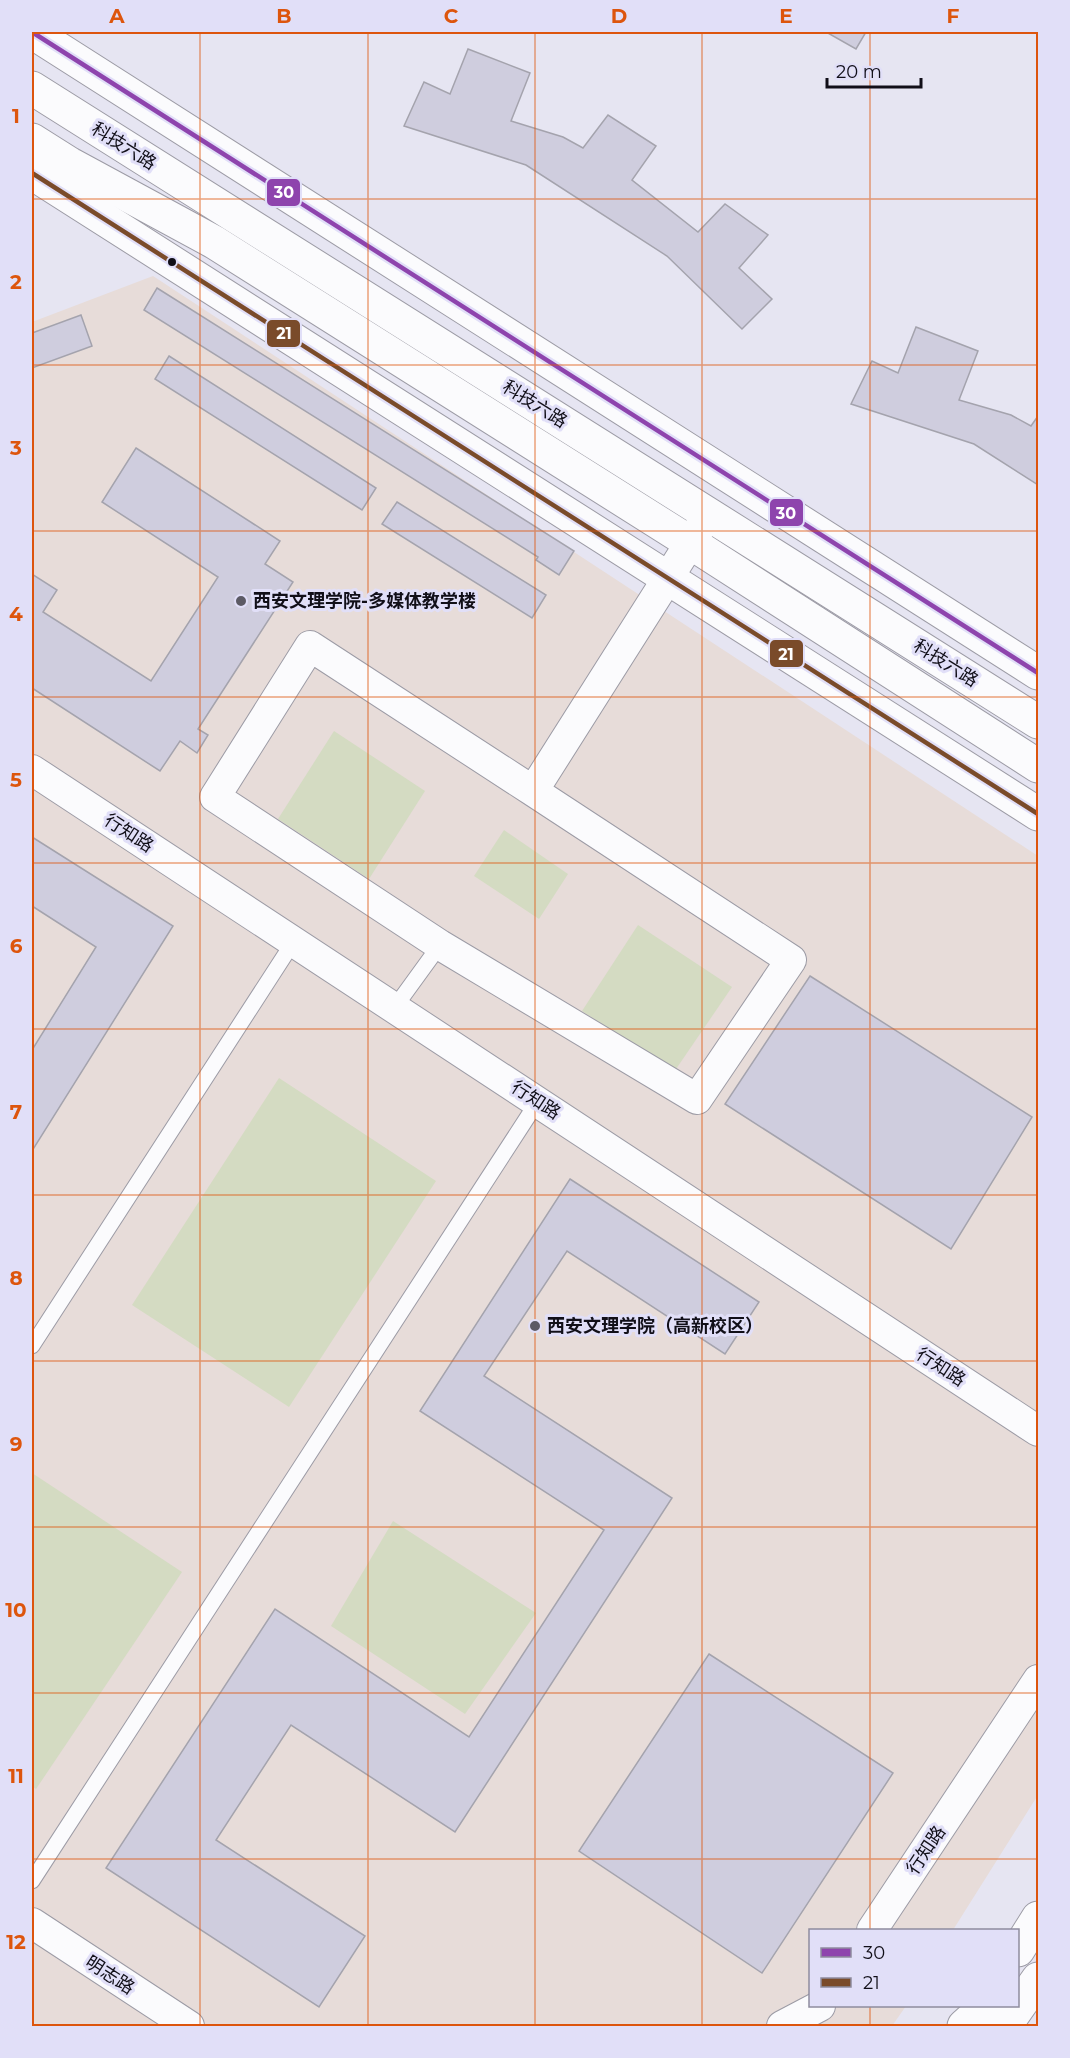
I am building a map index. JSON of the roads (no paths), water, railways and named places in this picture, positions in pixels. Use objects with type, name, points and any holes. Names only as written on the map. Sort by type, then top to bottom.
[{"type":"main road","points":[[32,32],[1038,673]]},
{"type":"main road","name":"科技六路","points":[[32,88],[1038,722]]},
{"type":"main road","name":"科技六路","points":[[32,140],[70,164],[214,242],[691,543],[1038,766]]},
{"type":"main road","points":[[32,173],[1038,814]]},
{"type":"main road","points":[[1019,1947],[1038,1918]]},
{"type":"main road","points":[[1019,2006],[1038,1979]]},
{"type":"main road","points":[[964,2026],[981,2007]]},
{"type":"main road","points":[[1005,2026],[1018,2007]]},
{"type":"street","points":[[533,791],[708,513]]},
{"type":"street","points":[[310,646],[533,791],[791,960],[697,1099],[440,945],[215,797],[310,646]]},
{"type":"street","name":"行知路","points":[[32,770],[1038,1431]]},
{"type":"street","name":"行知路","points":[[873,1929],[1038,1680]]},
{"type":"street","name":"明志路","points":[[32,1923],[189,2026]]},
{"type":"street","points":[[782,2026],[818,2007]]},
{"type":"lane","points":[[32,1346],[294,941]]},
{"type":"lane","points":[[395,1007],[440,945]]},
{"type":"lane","points":[[32,1881],[538,1101]]},
{"type":"place","name":"西安文理学院-多媒体教学楼","points":[[241,601]]},
{"type":"place","name":"西安文理学院（高新校区）","points":[[535,1326]]}]
